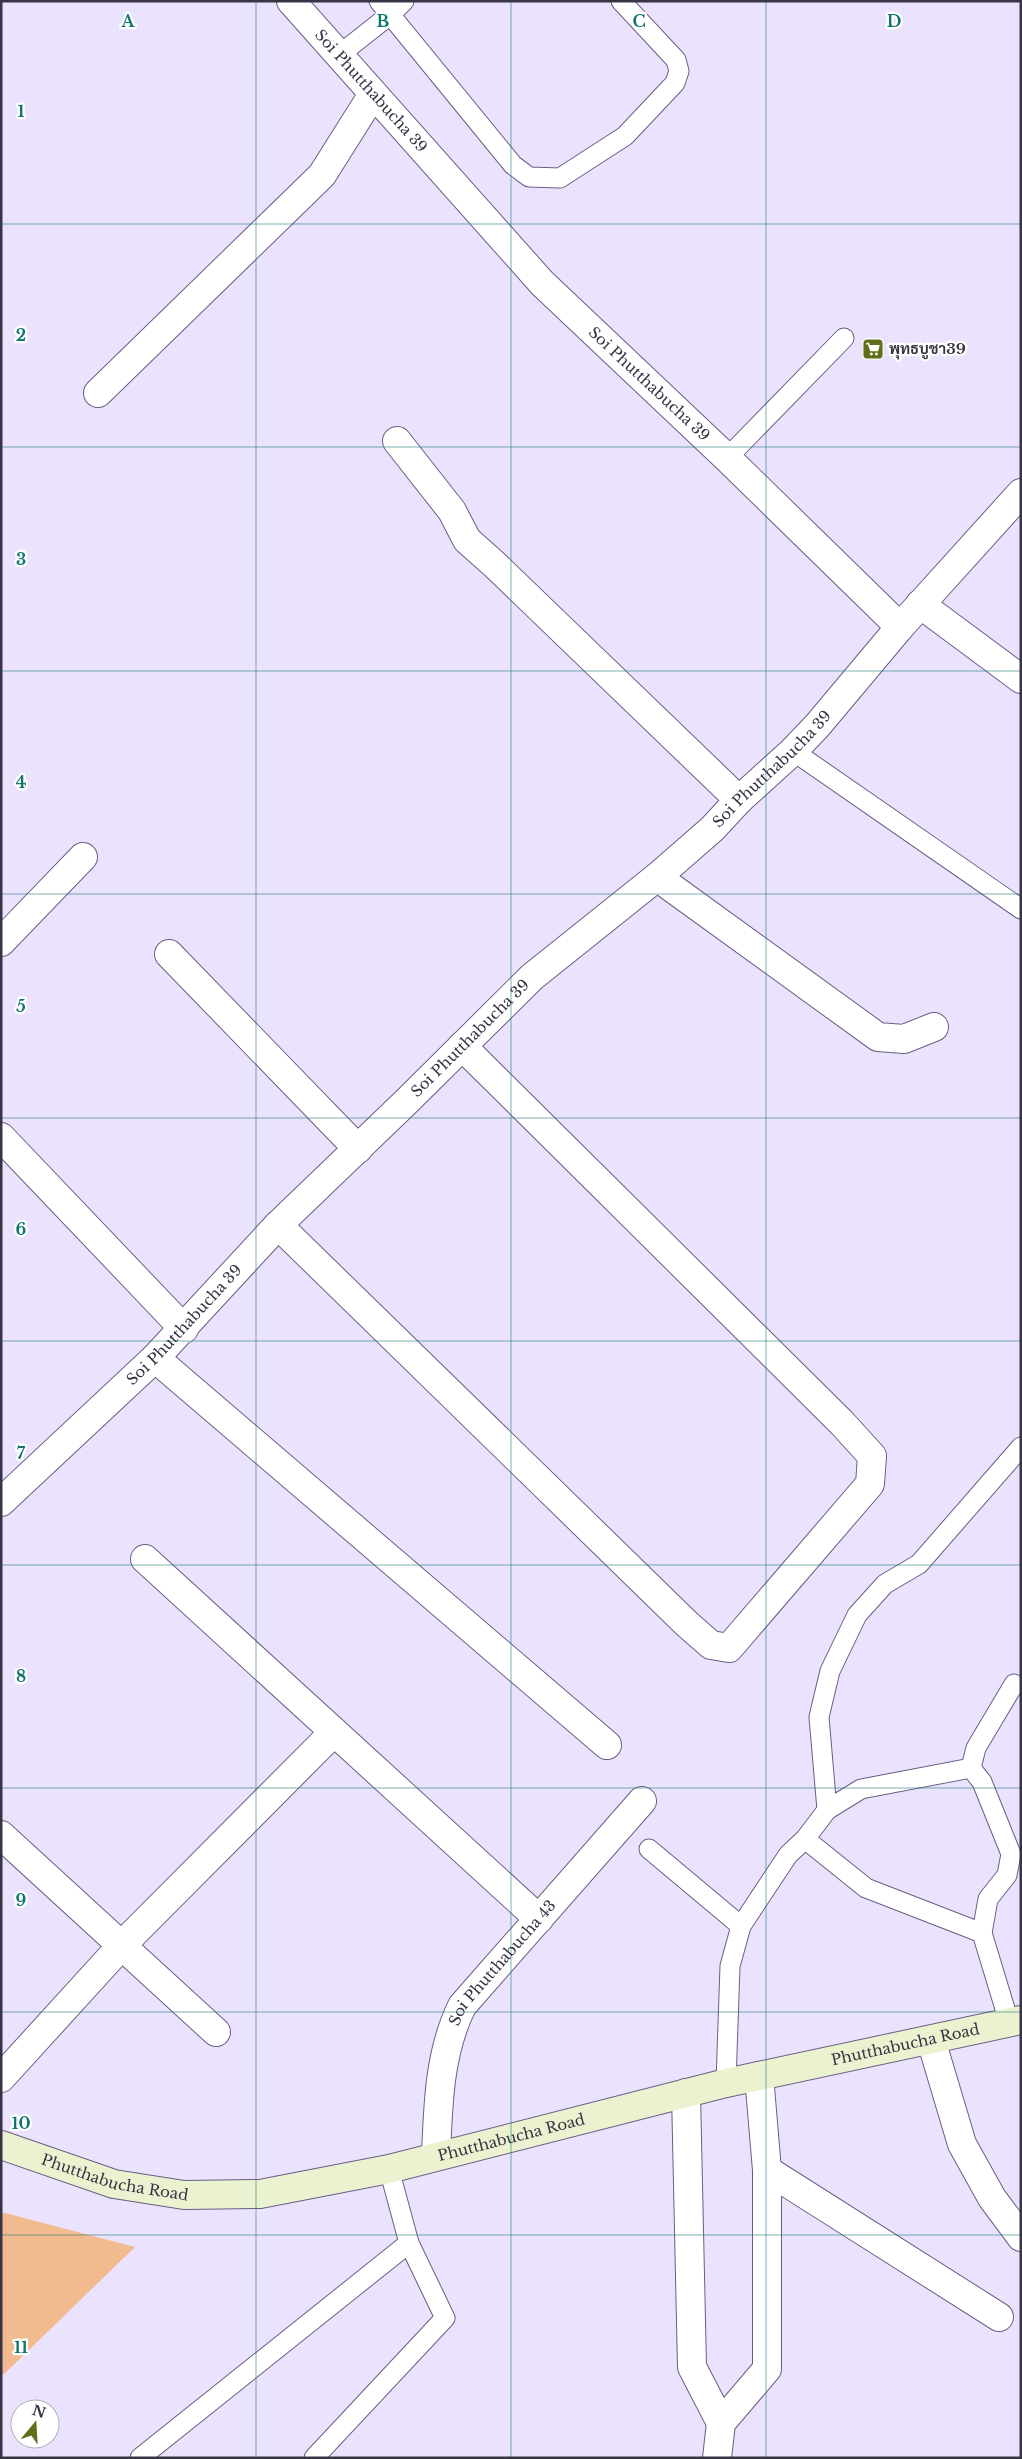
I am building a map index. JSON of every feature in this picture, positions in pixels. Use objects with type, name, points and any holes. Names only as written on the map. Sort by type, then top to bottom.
[{"type":"main road","name":"Phutthabucha Road","points":[[1,2145],[114,2184],[184,2195],[260,2194],[389,2169],[726,2083],[1015,2021]]},
{"type":"street","name":"Soi Phutthabucha 39","points":[[1,1502],[155,1358],[184,1329],[278,1225],[358,1149],[532,977],[657,877],[712,829],[740,800],[794,751],[900,627],[727,458],[542,283],[291,1]]},
{"type":"street","points":[[98,393],[322,175],[373,94]]},
{"type":"street","points":[[397,441],[452,511],[467,540],[740,800]]},
{"type":"street","points":[[900,627],[1021,493]]},
{"type":"street","points":[[920,604],[1021,679]]},
{"type":"street","points":[[1,942],[83,857]]},
{"type":"street","points":[[657,877],[878,1037],[904,1039],[934,1027]]},
{"type":"street","points":[[169,954],[358,1149]]},
{"type":"street","points":[[278,1225],[687,1624],[711,1645],[729,1648],[870,1484],[872,1456],[842,1423],[462,1046]]},
{"type":"street","points":[[1,1138],[184,1329]]},
{"type":"street","points":[[155,1358],[607,1745]]},
{"type":"street","points":[[145,1559],[539,1919]]},
{"type":"street","points":[[1,2078],[123,1944],[334,1732]]},
{"type":"street","name":"Soi Phutthabucha 43","points":[[436,2156],[440,2079],[452,2025],[462,2006],[642,1801]]},
{"type":"street","points":[[1,1835],[123,1944],[216,2032]]},
{"type":"street","points":[[931,2040],[962,2144],[992,2198],[1021,2237]]},
{"type":"street","points":[[721,2423],[767,2369],[767,2170],[759,2076]]},
{"type":"street","points":[[686,2093],[692,2367],[721,2423],[717,2458]]},
{"type":"street","points":[[767,2170],[999,2317]]},
{"type":"lane","points":[[339,55],[391,6],[513,166],[529,177],[560,178],[625,136],[675,83],[679,71],[676,60],[621,1]]},
{"type":"lane","points":[[727,458],[844,338]]},
{"type":"lane","points":[[794,751],[1021,909]]},
{"type":"lane","points":[[827,1810],[819,1717],[830,1671],[857,1615],[885,1584],[920,1564],[1021,1447]]},
{"type":"lane","points":[[971,1768],[976,1748],[1014,1684]]},
{"type":"lane","points":[[726,2083],[730,1966],[741,1926],[788,1854],[805,1839],[827,1810],[861,1789],[971,1768]]},
{"type":"lane","points":[[971,1768],[982,1782],[1012,1836],[1007,1874],[988,1899],[982,1933],[1015,2021]]},
{"type":"lane","points":[[805,1839],[866,1888],[982,1933]]},
{"type":"lane","points":[[649,1849],[741,1926]]},
{"type":"lane","points":[[314,2458],[445,2318],[409,2242],[389,2169]]},
{"type":"lane","points":[[140,2458],[409,2242]]},
{"type":"shaded area","points":[[1,2212],[135,2247],[1,2377]]},
{"type":"place","name":"พุทธบูชา39","points":[[873,349]]}]
